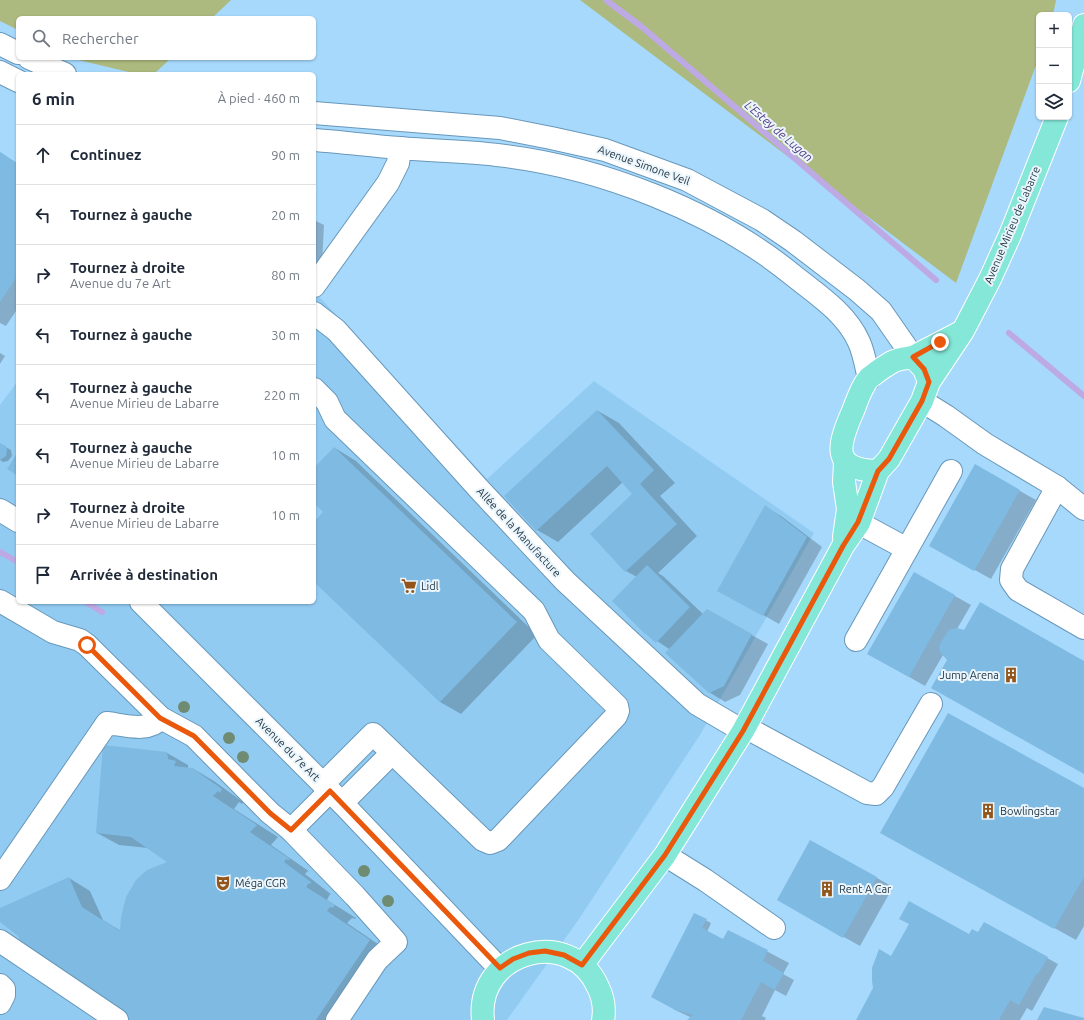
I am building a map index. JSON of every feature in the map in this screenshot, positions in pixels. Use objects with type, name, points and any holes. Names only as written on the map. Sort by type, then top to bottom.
[{"type":"main road","points":[[1072,70],[1084,25]]},
{"type":"main road","name":"Avenue Mirieu de Labarre","points":[[582,965],[665,855],[744,729],[843,546],[858,522],[878,471],[889,459],[925,392],[965,327],[990,279],[1010,235],[1056,120]]},
{"type":"main road","name":"Avenue Mirieu de Labarre","points":[[843,546],[848,509],[844,482],[845,462],[840,448],[844,431],[860,394],[869,379],[892,362],[913,357],[965,327]]},
{"type":"main road","points":[[913,357],[924,369],[925,392]]},
{"type":"main road","points":[[845,462],[855,468],[868,471],[878,471]]},
{"type":"main road","points":[[483,1020],[483,1000],[489,983],[500,968],[513,959],[529,953],[545,951],[564,955],[582,965],[594,979],[602,996],[604,1014],[603,1020]]},
{"type":"street","points":[[0,44],[16,52]]},
{"type":"street","points":[[34,60],[60,72]]},
{"type":"street","points":[[0,72],[16,81]]},
{"type":"street","points":[[321,114],[320,140],[400,148],[497,155],[548,163],[597,176],[648,193],[714,224],[780,264],[839,312],[860,343],[869,379]]},
{"type":"street","name":"Avenue Simone Veil","points":[[321,114],[500,128],[605,150],[687,180],[762,220],[793,241],[857,290],[876,306],[913,357]]},
{"type":"street","points":[[316,283],[388,183],[398,163],[400,148]]},
{"type":"street","points":[[648,193],[657,168]]},
{"type":"street","name":"Allée de la Manufacture","points":[[316,315],[336,330],[478,489],[565,581],[697,704],[867,793],[876,794],[883,787],[931,704]]},
{"type":"street","points":[[316,391],[328,402],[335,419],[534,611],[548,640],[617,706],[618,711],[616,716],[498,840],[490,843],[483,840],[373,734],[332,793]]},
{"type":"street","points":[[925,392],[946,416],[985,444],[1057,488],[1084,509]]},
{"type":"street","points":[[856,640],[951,471]]},
{"type":"street","points":[[1057,488],[1012,569],[1011,580],[1018,590],[1084,628]]},
{"type":"street","points":[[0,510],[16,520]]},
{"type":"street","points":[[858,522],[907,549]]},
{"type":"street","points":[[0,601],[53,632],[80,640],[87,645],[160,718],[194,736],[270,813],[291,830],[356,896],[396,942],[377,960],[337,1020]]},
{"type":"street","name":"Avenue du 7e Art","points":[[143,604],[332,793],[500,968]]},
{"type":"street","points":[[0,880],[107,723],[145,727],[156,724],[160,718]]},
{"type":"street","points":[[291,830],[332,793],[392,753]]},
{"type":"street","points":[[665,855],[705,880],[774,928]]},
{"type":"street","points":[[0,941],[117,1020]]},
{"type":"shaded area","points":[[316,293],[487,479],[594,381],[814,533],[700,735],[579,919],[507,1020],[0,1020],[0,405],[16,384],[16,604],[316,604]]},
{"type":"green space","points":[[0,0],[231,0],[214,16],[16,16],[16,29],[0,21]]},
{"type":"green space","points":[[580,0],[1056,0],[1054,12],[1036,12],[1036,65],[956,283]]},
{"type":"green space","points":[[78,60],[169,60],[156,72],[129,72]]},
{"type":"building","points":[[0,152],[16,163],[16,278],[0,302]]},
{"type":"building","points":[[597,410],[654,470],[640,484],[677,524],[625,572],[590,534],[632,494],[607,466],[536,531],[504,496]]},
{"type":"building","points":[[0,443],[6,446],[7,450],[6,456],[0,460]]},
{"type":"building","points":[[334,447],[517,622],[440,702],[316,584],[316,520],[323,512],[316,505],[316,466]]},
{"type":"building","points":[[16,455],[16,475],[7,469]]},
{"type":"building","points":[[975,464],[1020,490],[974,571],[929,546]]},
{"type":"building","points":[[765,505],[807,537],[763,616],[717,591]]},
{"type":"building","points":[[647,565],[690,607],[656,643],[612,601]]},
{"type":"building","points":[[914,572],[955,595],[909,677],[867,654]]},
{"type":"building","name":"Jump Arena","points":[[980,602],[1084,661],[1084,774],[931,688],[947,660],[940,652],[939,647],[941,642],[949,630],[957,628],[964,630]]},
{"type":"building","points":[[707,609],[752,634],[724,686],[709,693],[665,653]]},
{"type":"building","name":"Bowlingstar","points":[[948,713],[1084,788],[1084,877],[1054,929],[880,833]]},
{"type":"building","name":"Méga CGR","points":[[103,745],[167,752],[168,759],[176,761],[174,766],[192,768],[222,789],[220,793],[218,791],[213,796],[257,825],[250,832],[290,859],[286,859],[284,862],[311,882],[311,884],[309,883],[306,887],[335,905],[333,908],[330,907],[327,911],[370,940],[316,1020],[124,1020],[26,953],[18,936],[0,922],[0,908],[69,877],[82,907],[120,931],[121,917],[126,897],[136,880],[147,870],[167,862],[131,837],[96,833]]},
{"type":"building","name":"Rent A Car","points":[[810,840],[877,877],[843,938],[777,900]]},
{"type":"building","points":[[909,901],[969,934],[972,929],[978,932],[984,922],[1048,957],[1019,1005],[1010,1000],[999,1020],[856,1020],[873,988],[872,968],[879,949],[891,956],[909,924],[899,919]]},
{"type":"building","points":[[694,913],[707,919],[702,928],[723,939],[728,930],[768,950],[763,961],[784,973],[775,989],[761,982],[741,1020],[687,1020],[693,1015],[679,1012],[651,997]]},
{"type":"building","points":[[1044,1007],[1084,1018],[1084,1020],[1037,1020]]},
{"type":"waterway","name":"L'Estey de Lugan","points":[[606,0],[642,27],[936,280]]},
{"type":"waterway","name":"L'Estey de Lugan","points":[[1009,333],[1084,396]]},
{"type":"waterway","points":[[0,552],[16,561]]},
{"type":"waterway","points":[[89,604],[102,612]]},
{"type":"place","name":"Lidl","points":[[409,586]]},
{"type":"place","name":"Jump Arena","points":[[1011,675]]},
{"type":"place","name":"Bowlingstar","points":[[988,811]]},
{"type":"place","name":"Méga CGR","points":[[223,883]]},
{"type":"place","name":"Rent A Car","points":[[827,889]]},
{"type":"route","points":[[87,645],[160,718],[194,736],[270,813],[291,830],[330,791],[500,968],[513,959],[529,953],[545,951],[564,955],[582,965],[616,922],[665,855],[746,727],[843,546],[858,522],[878,471],[889,459],[922,401],[929,382],[924,369],[913,357],[940,342]]}]
